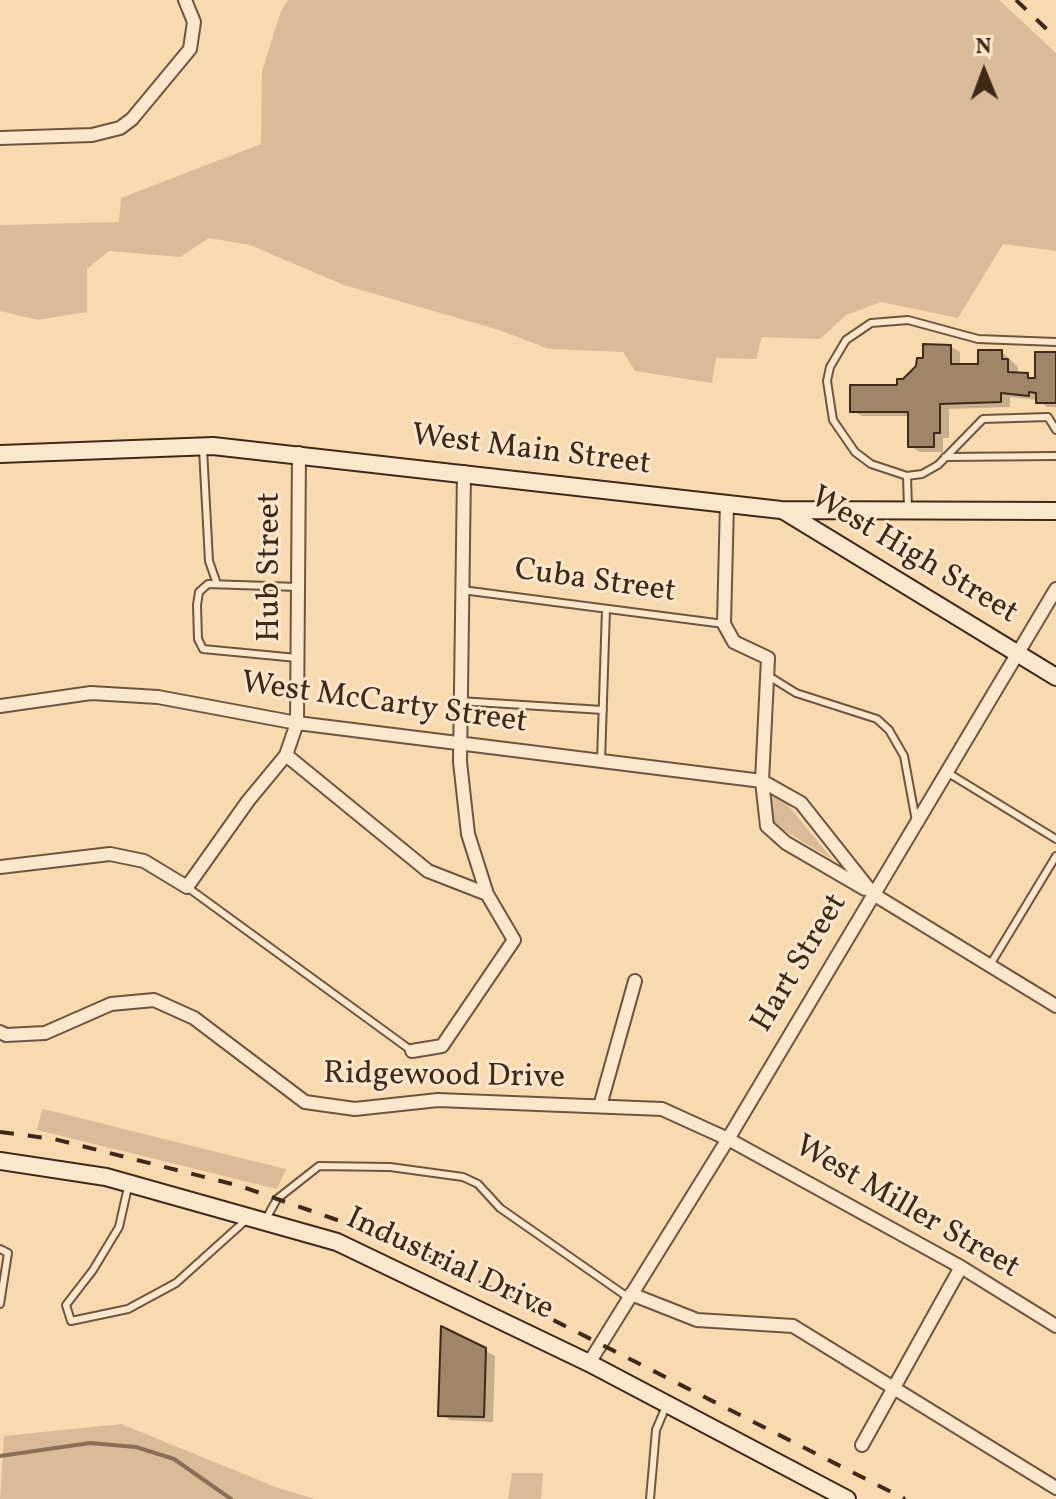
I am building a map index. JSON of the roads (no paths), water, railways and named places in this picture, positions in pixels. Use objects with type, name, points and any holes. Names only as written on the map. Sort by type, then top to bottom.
[{"type":"main road","name":"West Main Street","points":[[0,454],[203,447],[299,453],[781,510],[1056,511]]},
{"type":"main road","name":"West High Street","points":[[781,510],[1056,677]]},
{"type":"main road","name":"Industrial Drive","points":[[0,1161],[129,1183],[337,1242],[589,1363],[847,1499]]},
{"type":"street","points":[[0,138],[92,135],[120,128],[132,119],[190,49],[194,22],[185,0]]},
{"type":"street","name":"Hub Street","points":[[187,887],[248,801],[286,755],[297,723],[299,453]]},
{"type":"street","points":[[412,1051],[442,1046],[514,940],[487,894],[468,834],[459,743],[464,472]]},
{"type":"street","points":[[727,502],[724,624],[734,642],[768,658],[762,781]]},
{"type":"street","name":"Hart Street","points":[[589,1363],[728,1139],[1056,589]]},
{"type":"street","name":"West McCarty Street","points":[[0,706],[91,693],[158,697],[297,723],[762,781],[801,803],[873,894]]},
{"type":"street","points":[[286,755],[428,871],[487,894]]},
{"type":"street","name":"West McCarty Street","points":[[762,781],[767,826],[786,843],[1056,1006]]},
{"type":"street","points":[[0,867],[110,854],[144,861],[187,887]]},
{"type":"street","points":[[600,1106],[635,981]]},
{"type":"street","name":"Ridgewood Drive","points":[[0,1032],[6,1035],[45,1033],[111,1004],[154,1000],[194,1018],[305,1102],[355,1109],[438,1100],[662,1109],[728,1139]]},
{"type":"street","name":"West Miller Street","points":[[728,1139],[961,1267],[1056,1326]]},
{"type":"street","points":[[862,1445],[961,1267]]},
{"type":"street","points":[[630,1296],[697,1320],[793,1326],[1056,1488]]},
{"type":"lane","points":[[1056,342],[978,339],[908,320],[871,323],[846,340],[830,367],[827,381],[833,420],[855,452],[871,464],[907,476],[922,474],[945,457],[967,432],[987,418],[1048,417],[1053,420],[1056,430]]},
{"type":"lane","points":[[203,447],[209,561],[217,584]]},
{"type":"lane","points":[[945,457],[1056,456]]},
{"type":"lane","points":[[907,476],[908,509]]},
{"type":"lane","points":[[297,658],[203,649],[198,639],[199,592],[208,584],[298,587]]},
{"type":"lane","name":"Cuba Street","points":[[460,589],[724,624]]},
{"type":"lane","points":[[601,761],[606,609]]},
{"type":"lane","points":[[767,675],[796,693],[877,719],[889,730],[904,756],[916,821]]},
{"type":"lane","points":[[459,701],[603,710]]},
{"type":"lane","points":[[945,771],[1056,839]]},
{"type":"lane","points":[[990,965],[1056,856]]},
{"type":"lane","points":[[187,887],[412,1051]]},
{"type":"lane","points":[[129,1183],[119,1227],[93,1270],[66,1305],[71,1321],[128,1309],[176,1283],[319,1166],[390,1167],[463,1177],[478,1184],[500,1208],[630,1296]]},
{"type":"lane","points":[[0,1249],[8,1253],[0,1304]]},
{"type":"lane","points":[[650,1499],[656,1430],[667,1404]]},
{"type":"waterway","points":[[0,1456],[90,1443],[136,1447],[174,1459],[231,1499]]},
{"type":"railway","points":[[1016,0],[1056,38]]},
{"type":"railway","points":[[0,1132],[54,1139],[240,1186],[400,1242],[905,1499]]}]
